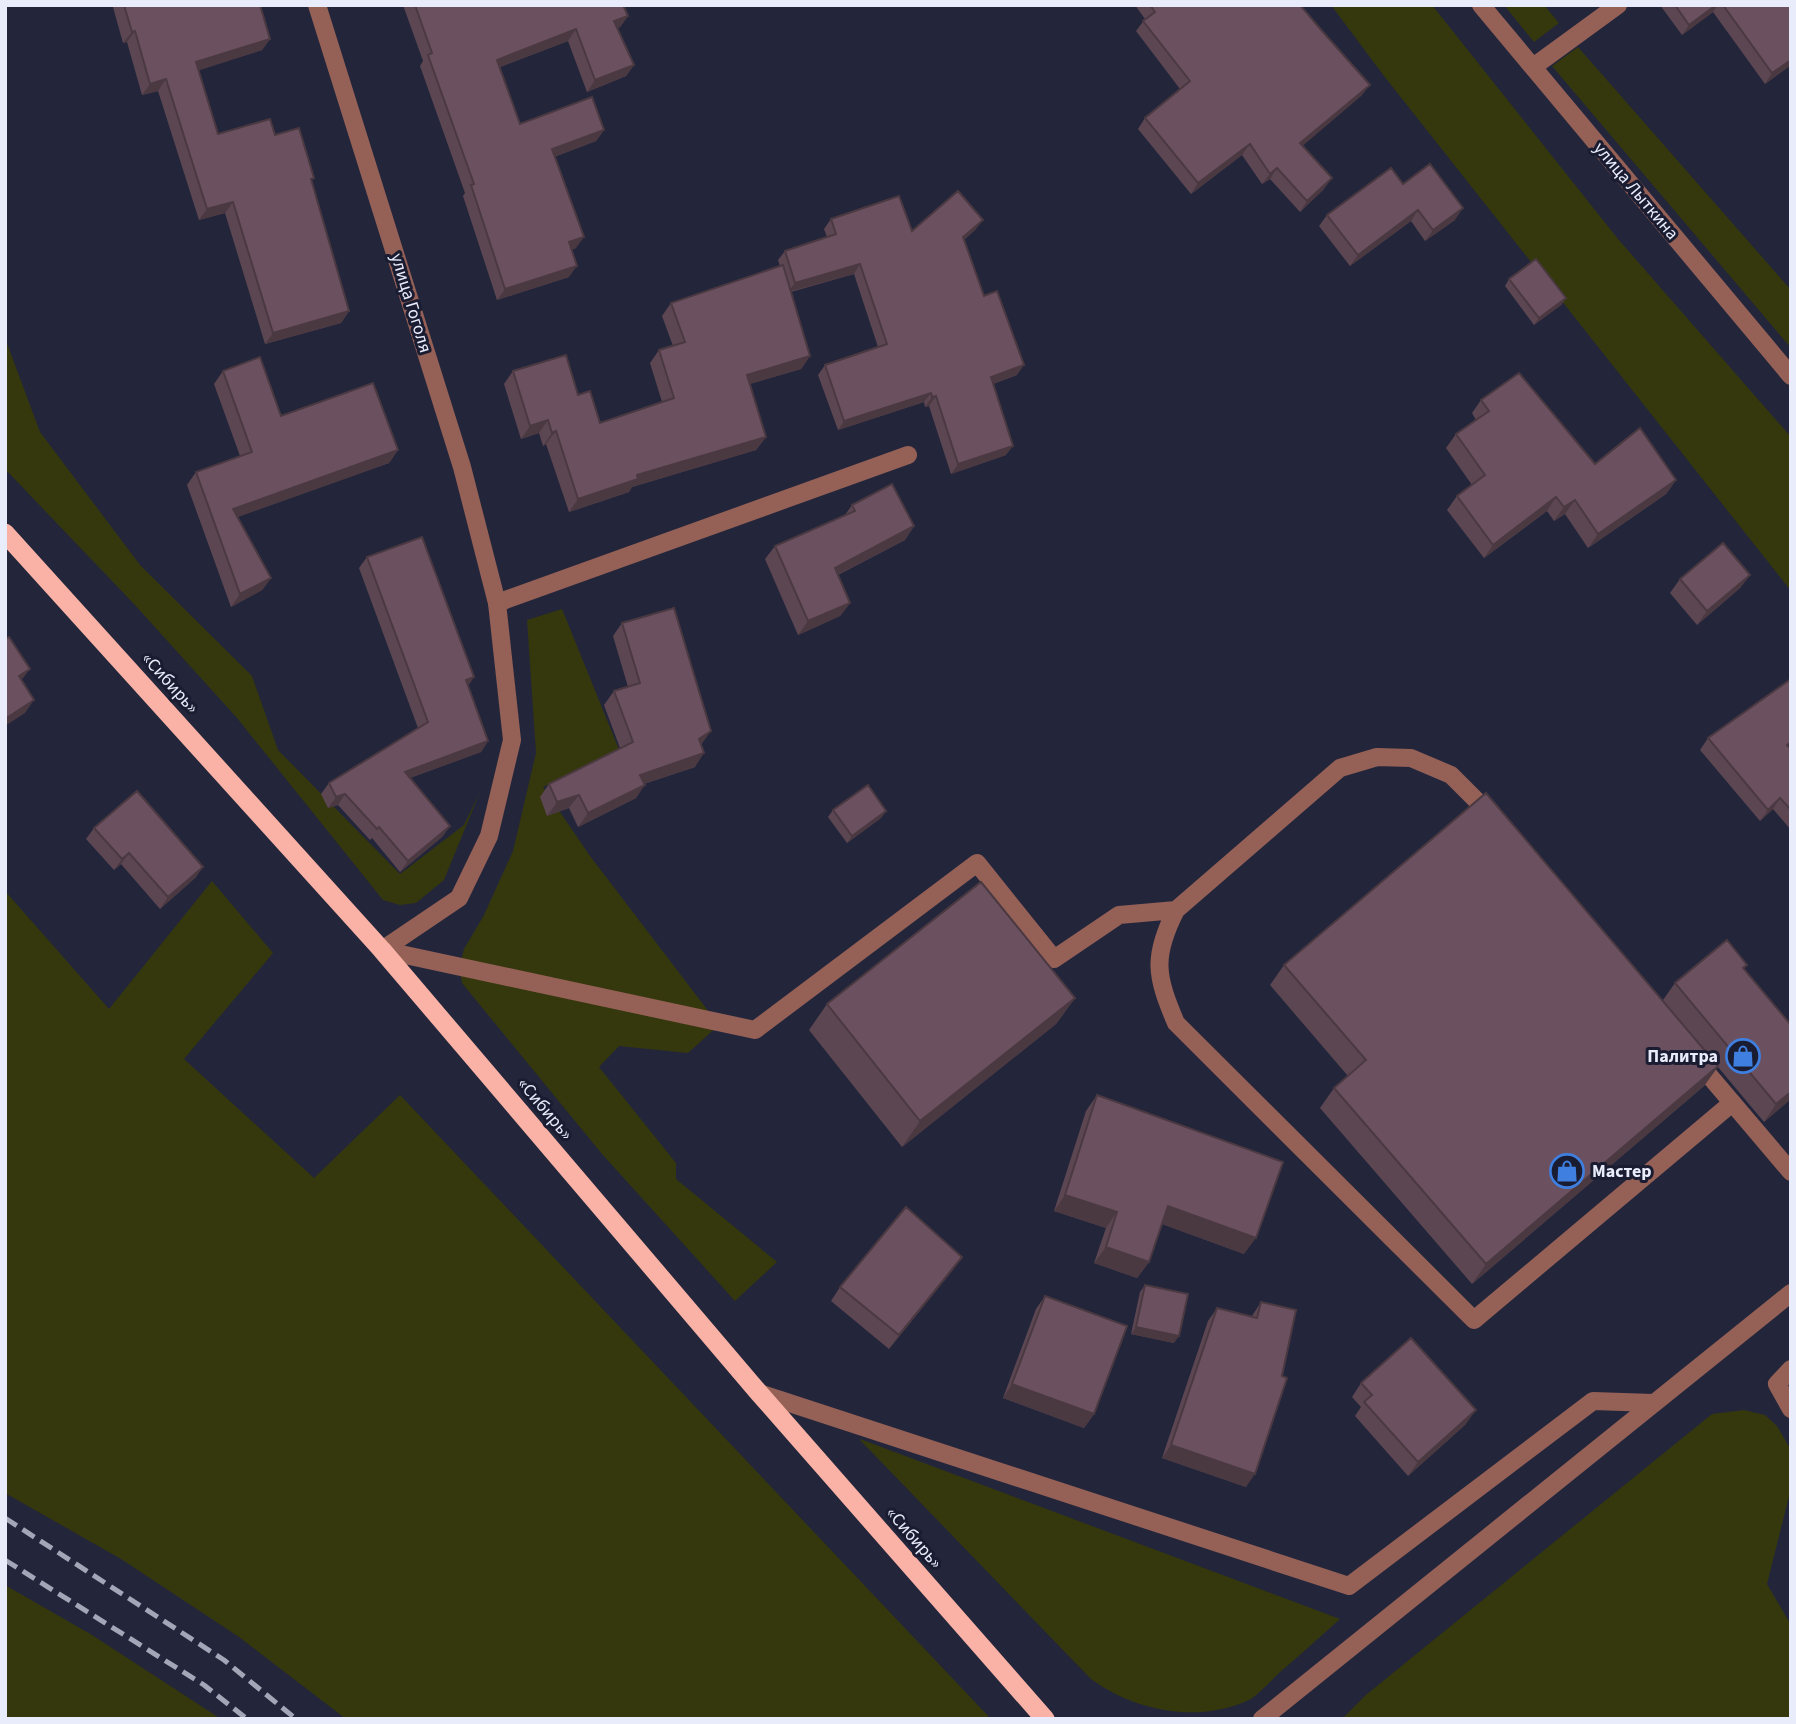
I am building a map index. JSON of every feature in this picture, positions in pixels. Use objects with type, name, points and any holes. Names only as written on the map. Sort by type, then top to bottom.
[{"type":"highway","name":"«Сибирь»","points":[[5,533],[382,950],[759,1393],[1045,1719]]},
{"type":"street","name":"улица Гоголя","points":[[317,5],[462,467],[497,603],[512,740],[489,836],[459,898],[382,950]]},
{"type":"street","name":"улица Лыткина","points":[[1481,5],[1791,376]]},
{"type":"street","points":[[1533,67],[1618,5]]},
{"type":"street","points":[[497,603],[908,454]]},
{"type":"street","points":[[1504,830],[1487,809],[1451,775],[1411,758],[1377,757],[1340,768],[1176,910],[1163,934],[1158,958],[1162,990],[1176,1023],[1474,1320],[1732,1102]]},
{"type":"street","points":[[382,950],[755,1030],[977,863],[1054,959],[1119,915],[1176,910]]},
{"type":"street","points":[[1688,1050],[1791,1172]]},
{"type":"street","points":[[1262,1719],[1791,1293]]},
{"type":"street","points":[[1791,1369],[1777,1384],[1791,1409]]},
{"type":"street","points":[[759,1393],[1349,1587],[1593,1401],[1653,1404]]},
{"type":"shaded area","points":[[1331,5],[1432,5],[1618,239],[1791,437],[1791,591],[1384,76]]},
{"type":"shaded area","points":[[1504,5],[1544,5],[1559,23],[1534,42]]},
{"type":"shaded area","points":[[1578,47],[1791,290],[1791,348],[1552,66]]},
{"type":"shaded area","points":[[5,338],[40,432],[140,565],[252,676],[278,750],[400,874],[464,825],[480,792],[444,880],[416,903],[400,905],[383,900],[237,718],[134,604],[5,469]]},
{"type":"shaded area","points":[[562,609],[620,752],[543,787],[590,856],[719,1025],[688,1053],[619,1046],[599,1067],[676,1163],[676,1179],[777,1262],[735,1301],[602,1154],[462,983],[459,968],[464,949],[484,915],[513,851],[536,753],[527,620]]},
{"type":"shaded area","points":[[212,881],[273,953],[184,1059],[314,1178],[400,1095],[991,1719],[346,1719],[239,1637],[121,1559],[5,1493],[5,891],[109,1009]]},
{"type":"shaded area","points":[[1744,1410],[1765,1415],[1777,1426],[1791,1450],[1791,1488],[1767,1584],[1791,1625],[1791,1719],[1342,1719],[1367,1694],[1712,1414]]},
{"type":"shaded area","points":[[860,1440],[1340,1619],[1255,1696],[1231,1707],[1211,1711],[1169,1711],[1128,1700],[1091,1679]]},
{"type":"shaded area","points":[[5,1585],[92,1635],[221,1719],[5,1719]]},
{"type":"building","points":[[124,5],[260,5],[270,39],[196,62],[218,134],[270,119],[275,135],[299,128],[349,311],[273,333],[233,202],[207,209],[166,79],[150,84],[135,31],[132,32]]},
{"type":"building","points":[[415,5],[623,5],[628,16],[614,21],[634,65],[595,80],[576,29],[497,60],[520,124],[592,97],[604,130],[552,149],[584,237],[569,242],[577,266],[505,289],[471,185],[474,184],[428,55],[432,53]]},
{"type":"building","points":[[1150,5],[1300,5],[1370,85],[1300,143],[1332,178],[1307,201],[1277,168],[1270,174],[1250,144],[1198,183],[1145,118],[1190,81],[1143,21],[1155,12]]},
{"type":"building","points":[[1675,5],[1716,5],[1689,25]]},
{"type":"building","points":[[1723,5],[1791,5],[1791,60],[1772,73]]},
{"type":"building","points":[[1430,164],[1463,208],[1433,230],[1418,210],[1358,255],[1327,215],[1391,168],[1403,184]]},
{"type":"building","points":[[958,191],[983,220],[963,237],[984,296],[997,291],[1024,365],[991,377],[1013,446],[958,464],[936,396],[932,397],[931,393],[844,421],[825,365],[887,344],[860,264],[795,283],[785,251],[836,234],[831,219],[899,196],[912,231]]},
{"type":"building","points":[[1536,259],[1566,298],[1539,318],[1509,279]]},
{"type":"building","points":[[783,265],[810,356],[747,375],[766,437],[637,475],[638,479],[578,499],[556,431],[552,433],[548,420],[530,426],[513,371],[566,355],[578,395],[590,391],[600,423],[674,398],[659,350],[685,342],[671,303]]},
{"type":"building","points":[[260,357],[281,416],[373,383],[398,450],[233,509],[271,578],[240,594],[196,472],[252,452],[223,371]]},
{"type":"building","points":[[1519,373],[1595,464],[1640,428],[1676,480],[1598,534],[1575,500],[1564,507],[1556,497],[1493,545],[1457,496],[1485,475],[1456,434],[1489,411],[1481,400]]},
{"type":"building","points":[[892,484],[914,526],[835,568],[850,603],[808,621],[775,546],[855,511],[852,505]]},
{"type":"building","points":[[422,537],[474,677],[466,680],[488,741],[405,772],[450,826],[408,861],[379,827],[377,829],[345,794],[336,797],[329,783],[428,722],[367,557]]},
{"type":"building","points":[[1723,543],[1750,575],[1707,611],[1680,579]]},
{"type":"building","points":[[674,608],[711,731],[699,739],[704,753],[640,775],[645,785],[588,813],[579,795],[557,802],[549,784],[633,742],[614,691],[640,683],[622,623]]},
{"type":"building","points":[[9,637],[30,669],[19,676],[34,700],[5,719],[5,639]]},
{"type":"building","points":[[1791,679],[1791,742],[1787,745],[1791,749],[1791,810],[1780,798],[1768,810],[1708,738]]},
{"type":"building","points":[[868,785],[886,811],[852,836],[833,810]]},
{"type":"building","points":[[137,791],[203,867],[168,897],[129,853],[122,859],[94,828]]},
{"type":"building","points":[[1486,793],[1718,1066],[1486,1264],[1334,1088],[1366,1060],[1284,965]]},
{"type":"building","points":[[981,882],[1075,998],[920,1121],[827,1004]]},
{"type":"building","points":[[1727,940],[1747,965],[1743,968],[1791,1025],[1791,1092],[1776,1104],[1675,983]]},
{"type":"building","points":[[1097,1095],[1283,1162],[1256,1238],[1168,1206],[1149,1262],[1106,1247],[1117,1212],[1065,1195]]},
{"type":"building","points":[[906,1207],[962,1257],[899,1335],[840,1287]]},
{"type":"building","points":[[1145,1285],[1188,1294],[1179,1336],[1136,1327]]},
{"type":"building","points":[[1045,1296],[1127,1326],[1094,1414],[1012,1384]]},
{"type":"building","points":[[1261,1302],[1296,1310],[1282,1376],[1287,1378],[1255,1474],[1171,1445],[1217,1308],[1257,1318]]},
{"type":"building","points":[[1411,1338],[1476,1410],[1418,1462],[1364,1402],[1372,1395],[1361,1383]]},
{"type":"railway","points":[[5,1518],[224,1660],[296,1719]]},
{"type":"railway","points":[[5,1560],[204,1685],[247,1719]]},
{"type":"place","name":"Палитра","points":[[1743,1056]]},
{"type":"place","name":"Мастер","points":[[1567,1171]]}]
